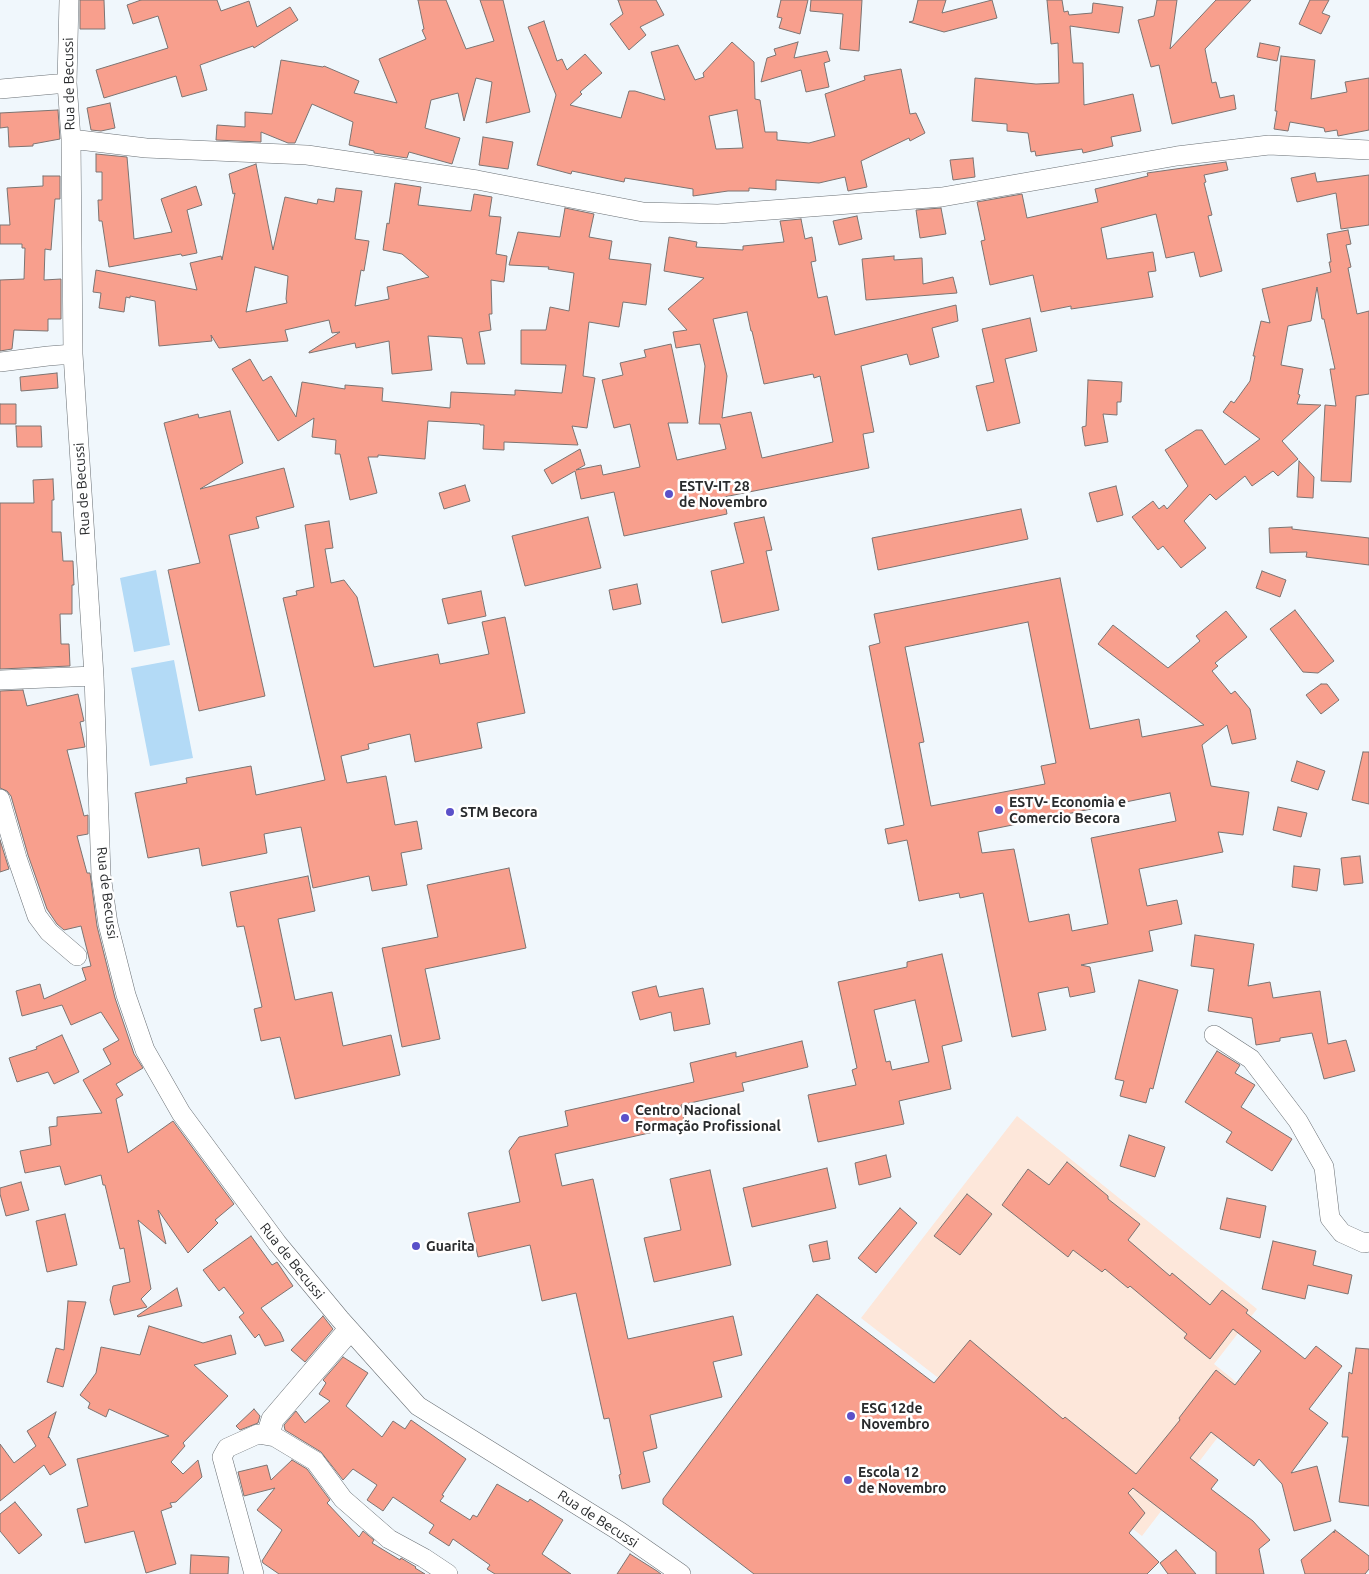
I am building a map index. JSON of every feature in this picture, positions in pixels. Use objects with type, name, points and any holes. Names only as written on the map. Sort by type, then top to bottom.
[{"type":"street","name":"Rua de Becussi","points":[[69,0],[67,84],[71,139],[73,354],[94,676],[101,875],[108,924],[126,995],[145,1050],[181,1113],[277,1243],[346,1326],[418,1406],[619,1531],[681,1574]]},
{"type":"street","points":[[0,89],[67,84]]},
{"type":"street","points":[[71,139],[146,148],[307,155],[477,180],[643,212],[718,214],[942,197],[1177,156],[1269,145],[1369,150]]},
{"type":"street","points":[[0,351],[9,361],[73,354]]},
{"type":"street","points":[[0,680],[94,676]]},
{"type":"street","points":[[0,799],[17,858],[37,916],[49,932],[77,956]]},
{"type":"street","points":[[1214,1035],[1251,1059],[1298,1121],[1324,1167],[1330,1218],[1342,1233],[1364,1243],[1369,1242]]},
{"type":"street","points":[[347,1330],[350,1332],[274,1420],[268,1435],[270,1418],[347,1330]]},
{"type":"street","points":[[254,1574],[222,1457],[227,1448],[258,1434],[276,1437],[316,1461],[343,1499],[390,1539],[448,1574]]},
{"type":"shaded area","points":[[156,570],[170,645],[134,652],[120,578]]},
{"type":"shaded area","points":[[174,660],[193,758],[150,766],[131,668]]},
{"type":"shaded area","points":[[1017,1116],[1257,1309],[1214,1364],[1251,1394],[1142,1536],[861,1318]]},
{"type":"building","points":[[80,0],[104,0],[105,29],[80,29]]},
{"type":"building","points":[[141,0],[217,0],[221,11],[249,1],[257,27],[290,7],[298,20],[254,48],[253,46],[200,65],[207,90],[182,97],[176,76],[104,98],[96,70],[168,48],[158,16],[133,24],[127,5]]},
{"type":"building","points":[[418,0],[446,0],[466,49],[494,41],[480,0],[503,0],[530,112],[486,123],[492,82],[476,78],[464,121],[458,93],[431,100],[425,128],[460,138],[452,164],[409,152],[407,158],[374,153],[374,151],[349,145],[353,122],[312,104],[295,143],[288,143],[261,132],[261,142],[216,140],[217,125],[245,127],[245,112],[272,114],[281,60],[324,66],[359,81],[354,93],[397,103],[379,59],[426,39],[422,30],[424,29]]},
{"type":"building","points":[[618,0],[656,0],[664,15],[640,27],[646,35],[629,50],[610,24],[623,14]]},
{"type":"building","points":[[781,0],[808,0],[800,34],[779,28],[782,18],[777,17]]},
{"type":"building","points":[[811,0],[862,0],[859,51],[840,49],[843,14],[810,11]]},
{"type":"building","points":[[918,0],[946,0],[942,13],[992,0],[997,18],[944,32],[909,22],[913,21]]},
{"type":"building","points":[[1047,0],[1062,0],[1064,12],[1068,11],[1069,15],[1092,13],[1093,3],[1123,7],[1119,33],[1070,26],[1073,63],[1083,63],[1084,105],[1133,94],[1141,131],[1111,137],[1113,146],[1083,153],[1082,149],[1036,156],[1035,151],[1031,152],[1028,133],[1007,131],[1007,124],[972,121],[975,78],[1036,84],[1059,83],[1058,43],[1051,44]]},
{"type":"building","points":[[1157,0],[1177,0],[1170,49],[1216,0],[1251,0],[1205,49],[1212,83],[1216,82],[1220,98],[1234,95],[1236,109],[1172,124],[1159,65],[1151,67],[1138,20],[1154,16]]},
{"type":"building","points":[[1310,0],[1329,0],[1322,13],[1330,16],[1321,34],[1299,24]]},
{"type":"building","points":[[544,21],[557,61],[562,59],[567,70],[585,54],[602,73],[580,92],[582,94],[570,105],[621,118],[629,91],[665,100],[651,52],[678,45],[695,80],[704,77],[703,73],[732,42],[754,62],[755,99],[760,100],[765,132],[777,132],[777,140],[809,143],[835,136],[825,94],[865,80],[864,76],[901,69],[910,114],[916,113],[925,133],[910,141],[909,138],[861,161],[867,187],[848,191],[845,177],[819,183],[776,180],[776,190],[749,188],[749,191],[728,191],[693,196],[693,189],[625,178],[624,182],[572,171],[571,174],[537,165],[556,95],[528,27]],"holes":[[[737,110],[743,148],[716,149],[709,116]]]},
{"type":"building","points":[[798,42],[794,58],[827,51],[830,61],[824,63],[829,87],[806,92],[801,70],[761,82],[767,58],[776,55],[774,49]]},
{"type":"building","points":[[1260,43],[1280,47],[1277,61],[1257,57]]},
{"type":"building","points":[[1281,56],[1315,60],[1311,99],[1347,92],[1345,82],[1369,78],[1369,130],[1338,136],[1337,130],[1325,132],[1324,128],[1290,122],[1288,131],[1274,129]]},
{"type":"building","points":[[110,103],[115,128],[101,131],[91,130],[87,108]]},
{"type":"building","points":[[58,110],[60,139],[33,144],[33,146],[9,147],[8,127],[0,128],[0,113]]},
{"type":"building","points":[[483,137],[513,142],[508,169],[479,165]]},
{"type":"building","points":[[96,154],[127,157],[134,239],[172,232],[161,199],[196,186],[202,205],[187,210],[197,253],[182,256],[181,254],[109,267],[102,221],[99,221],[98,200],[102,200],[102,172],[96,172]]},
{"type":"building","points":[[973,158],[975,177],[953,180],[950,160]]},
{"type":"building","points":[[1226,162],[1228,170],[1204,175],[1206,182],[1204,183],[1212,215],[1208,216],[1222,271],[1200,277],[1194,252],[1166,258],[1156,214],[1101,228],[1107,259],[1153,252],[1156,271],[1148,272],[1153,297],[1071,309],[1071,306],[1041,312],[1033,275],[990,285],[981,241],[985,240],[977,202],[1022,194],[1027,218],[1098,202],[1095,189],[1148,176],[1147,173]]},
{"type":"building","points":[[256,164],[273,250],[285,197],[317,204],[318,199],[334,202],[336,188],[362,191],[355,239],[369,241],[364,271],[361,270],[355,306],[389,299],[387,287],[429,277],[402,254],[383,250],[395,183],[421,187],[418,205],[471,211],[474,194],[492,197],[489,216],[501,217],[496,254],[507,256],[504,282],[491,280],[492,314],[489,314],[491,330],[479,332],[485,364],[467,364],[462,338],[428,336],[432,370],[392,374],[389,341],[356,348],[355,343],[309,353],[340,332],[332,333],[329,320],[285,330],[288,341],[219,348],[211,335],[212,341],[159,346],[155,301],[130,296],[130,298],[126,297],[124,312],[99,308],[101,293],[93,292],[96,270],[197,290],[190,263],[221,256],[222,260],[235,193],[233,194],[229,174]],"holes":[[[255,267],[288,276],[287,303],[246,312]]]},
{"type":"building","points":[[1315,173],[1317,182],[1369,175],[1369,225],[1341,229],[1336,193],[1297,202],[1291,178]]},
{"type":"building","points":[[43,176],[60,176],[60,199],[55,199],[51,250],[45,249],[44,280],[61,279],[61,319],[48,319],[48,331],[14,330],[12,349],[0,351],[0,280],[24,279],[25,248],[22,248],[22,244],[0,244],[0,225],[10,225],[7,188],[43,186]]},
{"type":"building","points":[[565,208],[594,214],[589,237],[612,241],[609,259],[651,264],[646,305],[623,302],[619,327],[589,322],[583,376],[595,378],[587,428],[572,426],[578,445],[504,442],[504,450],[483,449],[484,425],[428,421],[425,459],[378,455],[378,457],[368,457],[377,493],[350,500],[340,454],[335,454],[336,440],[312,437],[314,418],[278,441],[232,369],[250,359],[263,381],[271,376],[296,417],[302,382],[345,389],[345,385],[383,388],[382,401],[450,408],[451,392],[515,395],[515,390],[562,393],[566,365],[521,364],[521,330],[546,330],[550,307],[569,311],[574,273],[548,269],[549,267],[509,265],[518,232],[560,237]]},
{"type":"building","points":[[941,208],[946,234],[920,238],[916,210]]},
{"type":"building","points":[[857,216],[862,239],[839,245],[833,221]]},
{"type":"building","points":[[801,219],[805,239],[812,237],[816,261],[811,262],[818,298],[827,296],[835,335],[956,305],[958,321],[932,328],[939,357],[910,365],[907,354],[861,366],[874,432],[863,434],[869,468],[724,497],[727,514],[624,536],[614,492],[581,499],[575,471],[552,484],[544,470],[580,449],[585,465],[576,470],[601,465],[603,475],[640,467],[630,424],[614,428],[602,380],[623,375],[620,363],[646,357],[644,350],[671,344],[688,423],[668,423],[677,460],[726,449],[720,424],[699,424],[705,366],[700,344],[676,348],[673,332],[687,330],[668,309],[704,278],[664,271],[669,237],[697,242],[696,247],[743,250],[743,246],[784,242],[780,221]],"holes":[[[747,312],[764,384],[813,374],[814,378],[820,376],[833,442],[762,458],[751,412],[722,418],[727,376],[713,319]]]},
{"type":"building","points":[[1348,230],[1351,244],[1346,245],[1351,267],[1348,268],[1357,314],[1369,311],[1369,394],[1356,396],[1351,482],[1321,481],[1325,405],[1336,406],[1330,369],[1335,369],[1324,319],[1322,319],[1317,287],[1311,321],[1288,326],[1281,365],[1303,369],[1297,404],[1321,405],[1282,441],[1298,459],[1278,476],[1273,471],[1252,486],[1245,476],[1216,500],[1210,494],[1184,521],[1206,548],[1181,568],[1163,546],[1158,550],[1132,517],[1153,501],[1159,509],[1164,505],[1167,509],[1188,486],[1165,450],[1196,430],[1202,430],[1225,465],[1260,439],[1223,412],[1231,401],[1234,403],[1250,381],[1255,356],[1253,356],[1261,321],[1270,323],[1262,289],[1331,272],[1327,234]]},
{"type":"building","points":[[894,256],[894,260],[922,258],[923,284],[953,277],[957,293],[866,300],[862,259]]},
{"type":"building","points":[[1030,318],[1037,351],[1005,359],[1020,423],[987,431],[976,386],[994,382],[982,329]]},
{"type":"building","points":[[57,373],[58,388],[21,391],[20,377]]},
{"type":"building","points":[[1088,380],[1122,382],[1121,402],[1117,402],[1117,415],[1103,414],[1108,442],[1085,446],[1082,427],[1086,426]]},
{"type":"building","points":[[0,404],[16,404],[16,424],[0,424]]},
{"type":"building","points":[[230,411],[243,463],[200,489],[284,468],[294,507],[256,517],[259,528],[229,535],[265,696],[199,711],[168,570],[200,563],[164,423],[198,414],[199,418]]},
{"type":"building","points":[[16,426],[41,426],[42,447],[17,447]]},
{"type":"building","points":[[1299,461],[1314,477],[1313,498],[1297,497]]},
{"type":"building","points":[[53,479],[52,532],[61,532],[63,561],[73,561],[72,614],[60,614],[61,644],[69,644],[70,666],[0,669],[0,503],[34,503],[33,480]]},
{"type":"building","points":[[465,485],[470,501],[444,509],[439,493]]},
{"type":"building","points":[[1116,486],[1123,515],[1097,522],[1089,493]]},
{"type":"building","points":[[1021,509],[1028,539],[878,570],[872,538]]},
{"type":"building","points":[[588,517],[601,568],[525,586],[512,536]]},
{"type":"building","points":[[764,517],[772,550],[766,551],[779,610],[722,623],[711,571],[744,563],[734,523]]},
{"type":"building","points":[[329,521],[333,548],[325,549],[331,583],[344,580],[357,597],[374,667],[438,654],[440,664],[489,654],[482,622],[505,617],[525,713],[477,723],[482,748],[415,762],[410,734],[368,744],[369,749],[341,756],[347,783],[386,776],[395,825],[417,821],[422,849],[401,853],[407,885],[372,891],[369,876],[313,888],[301,827],[264,834],[267,853],[202,866],[199,848],[148,858],[135,793],[187,783],[186,778],[251,766],[256,795],[325,780],[283,598],[297,595],[296,591],[314,587],[305,525]]},
{"type":"building","points":[[1292,527],[1292,529],[1369,538],[1369,565],[1306,557],[1307,552],[1270,553],[1269,528]]},
{"type":"building","points":[[1262,571],[1286,580],[1280,597],[1256,588]]},
{"type":"building","points":[[1060,578],[1090,729],[1139,719],[1142,737],[1204,725],[1098,644],[1113,625],[1168,668],[1200,641],[1196,636],[1226,611],[1247,637],[1215,663],[1218,666],[1212,671],[1231,694],[1235,691],[1250,709],[1256,739],[1232,744],[1227,725],[1202,745],[1211,786],[1249,792],[1243,835],[1218,832],[1223,852],[1139,869],[1147,906],[1177,900],[1182,924],[1149,931],[1153,951],[1081,965],[1090,967],[1095,992],[1070,997],[1068,987],[1038,993],[1046,1030],[1012,1037],[983,893],[960,898],[959,893],[919,901],[907,840],[888,844],[885,829],[904,825],[869,646],[880,643],[874,614]],"holes":[[[1028,622],[1056,763],[1041,766],[1045,784],[931,806],[919,743],[924,742],[905,647]],[[1170,793],[1176,821],[1091,838],[1108,924],[1072,931],[1069,914],[1029,922],[1014,849],[982,853],[978,832]]]},
{"type":"building","points":[[637,584],[641,604],[613,610],[609,590]]},
{"type":"building","points":[[481,591],[486,616],[448,624],[442,599]]},
{"type":"building","points":[[1295,610],[1334,661],[1318,673],[1303,672],[1270,629]]},
{"type":"building","points":[[1321,684],[1327,684],[1339,700],[1321,714],[1306,695]]},
{"type":"building","points":[[23,690],[27,706],[78,694],[84,721],[80,722],[85,747],[67,750],[84,816],[88,815],[88,834],[77,836],[87,873],[90,873],[97,926],[115,998],[134,1054],[143,1068],[116,1084],[123,1095],[116,1099],[128,1153],[173,1121],[234,1204],[215,1220],[218,1223],[188,1253],[158,1210],[166,1244],[138,1220],[151,1289],[141,1299],[147,1307],[114,1315],[110,1300],[113,1286],[130,1282],[124,1248],[120,1249],[101,1175],[65,1185],[60,1166],[25,1173],[20,1151],[51,1145],[49,1127],[57,1126],[57,1117],[102,1113],[83,1080],[111,1064],[103,1049],[119,1040],[101,1012],[71,1025],[62,1005],[22,1016],[16,991],[40,984],[44,999],[86,980],[82,968],[91,966],[81,926],[64,930],[57,924],[47,909],[28,855],[11,796],[7,791],[0,788],[0,691]]},
{"type":"building","points":[[1363,752],[1369,752],[1369,804],[1352,800]]},
{"type":"building","points":[[1297,761],[1325,771],[1318,790],[1291,781]]},
{"type":"building","points":[[1278,807],[1307,813],[1301,837],[1273,830]]},
{"type":"building","points":[[0,840],[9,869],[0,872]]},
{"type":"building","points":[[1360,856],[1363,883],[1344,885],[1341,858]]},
{"type":"building","points":[[1294,866],[1320,869],[1317,891],[1292,887]]},
{"type":"building","points":[[509,868],[526,948],[425,969],[440,1039],[402,1047],[382,948],[438,937],[427,885]]},
{"type":"building","points":[[308,876],[315,911],[278,919],[295,1000],[332,992],[343,1046],[391,1035],[400,1075],[295,1099],[280,1037],[261,1041],[254,1009],[262,1007],[244,926],[237,927],[230,892]]},
{"type":"building","points":[[1195,935],[1254,944],[1248,986],[1270,982],[1273,998],[1320,991],[1328,1044],[1346,1040],[1355,1071],[1324,1079],[1312,1033],[1280,1038],[1280,1041],[1256,1045],[1252,1018],[1208,1011],[1214,969],[1191,966]]},
{"type":"building","points":[[942,954],[962,1041],[942,1046],[951,1089],[899,1101],[904,1124],[818,1142],[808,1095],[856,1085],[852,1070],[857,1068],[838,982],[907,967],[907,962]],"holes":[[[915,1000],[929,1062],[892,1070],[890,1061],[886,1062],[874,1010]]]},
{"type":"building","points":[[1139,980],[1178,990],[1153,1089],[1150,1088],[1146,1103],[1120,1096],[1124,1081],[1115,1079]]},
{"type":"building","points":[[656,986],[659,997],[703,988],[710,1024],[674,1031],[671,1012],[640,1020],[632,992]]},
{"type":"building","points":[[62,1035],[79,1072],[54,1084],[48,1072],[17,1082],[9,1058],[37,1049],[36,1047]]},
{"type":"building","points":[[802,1041],[808,1067],[742,1083],[744,1091],[681,1105],[685,1125],[555,1154],[562,1186],[593,1179],[628,1339],[733,1316],[742,1355],[713,1362],[722,1397],[650,1415],[657,1448],[643,1452],[650,1482],[622,1489],[619,1475],[621,1474],[609,1418],[604,1419],[576,1293],[542,1301],[530,1245],[478,1257],[468,1213],[520,1202],[509,1151],[519,1137],[568,1126],[565,1111],[694,1082],[690,1063],[736,1052],[736,1057]]},
{"type":"building","points":[[1217,1051],[1240,1065],[1235,1073],[1255,1085],[1241,1107],[1292,1139],[1272,1171],[1226,1142],[1232,1132],[1185,1102]]},
{"type":"building","points":[[1129,1135],[1165,1147],[1155,1177],[1120,1166]]},
{"type":"building","points":[[886,1155],[891,1177],[859,1185],[855,1163]]},
{"type":"building","points":[[1067,1162],[1108,1196],[1108,1199],[1140,1224],[1128,1240],[1170,1276],[1172,1273],[1210,1305],[1222,1290],[1248,1310],[1246,1313],[1305,1359],[1316,1346],[1342,1366],[1309,1409],[1328,1423],[1291,1473],[1317,1466],[1331,1521],[1294,1531],[1282,1484],[1259,1459],[1254,1466],[1211,1432],[1190,1458],[1218,1480],[1211,1489],[1253,1521],[1270,1540],[1259,1549],[1264,1574],[1216,1574],[1216,1552],[1133,1488],[1128,1493],[1145,1513],[1129,1533],[1159,1562],[1147,1574],[754,1574],[663,1504],[663,1499],[817,1294],[934,1383],[970,1340],[1063,1419],[1065,1417],[1136,1474],[1180,1420],[1179,1418],[1216,1370],[1235,1385],[1261,1351],[1233,1329],[1210,1359],[1184,1338],[1187,1334],[1130,1286],[1128,1288],[1105,1269],[1102,1272],[1073,1250],[1068,1257],[1002,1205],[1028,1169],[1049,1185]]},
{"type":"building","points":[[827,1168],[836,1208],[752,1227],[743,1188]]},
{"type":"building","points":[[710,1170],[731,1265],[654,1282],[644,1238],[681,1230],[670,1179]]},
{"type":"building","points":[[21,1182],[29,1210],[6,1216],[0,1188]]},
{"type":"building","points":[[967,1194],[992,1214],[960,1255],[934,1236]]},
{"type":"building","points":[[1227,1198],[1266,1206],[1260,1238],[1220,1229]]},
{"type":"building","points":[[900,1208],[917,1223],[876,1273],[858,1258]]},
{"type":"building","points":[[65,1214],[77,1265],[47,1272],[36,1221]]},
{"type":"building","points":[[251,1236],[272,1265],[277,1262],[293,1286],[261,1308],[280,1332],[284,1341],[265,1346],[259,1334],[255,1338],[239,1317],[244,1313],[224,1287],[219,1291],[203,1270]]},
{"type":"building","points":[[827,1241],[830,1259],[813,1262],[809,1245]]},
{"type":"building","points":[[1273,1241],[1316,1251],[1313,1265],[1352,1275],[1348,1294],[1308,1285],[1305,1299],[1262,1289]]},
{"type":"building","points":[[177,1288],[182,1306],[137,1316]]},
{"type":"building","points":[[68,1301],[86,1302],[63,1387],[47,1382],[56,1348],[64,1350]]},
{"type":"building","points":[[323,1316],[333,1329],[305,1362],[291,1350]]},
{"type":"building","points":[[149,1326],[203,1343],[231,1335],[236,1354],[194,1365],[228,1396],[183,1443],[185,1446],[171,1462],[183,1474],[198,1460],[202,1477],[176,1502],[170,1503],[172,1507],[161,1511],[176,1564],[146,1573],[134,1531],[85,1543],[77,1509],[88,1506],[77,1459],[169,1436],[109,1409],[106,1417],[88,1408],[90,1403],[80,1395],[96,1373],[101,1347],[140,1355]]},
{"type":"building","points":[[1356,1348],[1369,1349],[1369,1506],[1339,1502],[1348,1437],[1342,1437],[1349,1372],[1352,1374]]},
{"type":"building","points":[[343,1357],[368,1373],[346,1406],[382,1437],[393,1421],[405,1429],[411,1420],[466,1459],[440,1501],[470,1520],[473,1515],[477,1517],[497,1484],[528,1502],[530,1499],[563,1520],[542,1554],[571,1574],[495,1574],[487,1569],[490,1565],[453,1539],[449,1546],[429,1533],[434,1525],[393,1497],[383,1511],[367,1500],[377,1485],[353,1469],[343,1480],[321,1452],[285,1430],[284,1425],[296,1411],[305,1423],[330,1401],[319,1394],[326,1383],[323,1380]]},
{"type":"building","points":[[254,1409],[260,1416],[258,1423],[240,1430],[236,1426]]},
{"type":"building","points":[[56,1412],[48,1438],[66,1465],[50,1475],[44,1465],[0,1501],[0,1444],[14,1463],[36,1446],[27,1431]]},
{"type":"building","points":[[292,1460],[307,1469],[330,1500],[327,1503],[359,1537],[363,1531],[374,1540],[372,1543],[400,1560],[401,1558],[425,1574],[279,1574],[263,1563],[262,1561],[282,1530],[257,1510],[275,1488],[244,1496],[238,1472],[267,1465],[271,1480]]},
{"type":"building","points":[[15,1502],[42,1535],[19,1554],[0,1531],[0,1514]]},
{"type":"building","points":[[1335,1530],[1369,1556],[1369,1569],[1365,1574],[1305,1574],[1301,1560],[1334,1531],[1334,1533]]},
{"type":"building","points":[[1176,1550],[1196,1574],[1168,1574],[1160,1563]]},
{"type":"building","points":[[630,1554],[657,1571],[661,1574],[617,1574]]},
{"type":"building","points":[[191,1555],[229,1557],[228,1574],[190,1574]]},
{"type":"place","name":"ESTV-IT 28 de Novembro","points":[[669,494]]},
{"type":"place","name":"ESTV- Economia e Comercio Becora","points":[[999,810]]},
{"type":"place","name":"STM Becora","points":[[450,812]]},
{"type":"place","name":"Centro Nacional Formação Profissional","points":[[625,1118]]},
{"type":"place","name":"Guarita","points":[[416,1246]]},
{"type":"place","name":"ESG 12de Novembro","points":[[851,1416]]},
{"type":"place","name":"Escola 12 de Novembro","points":[[848,1480]]}]
